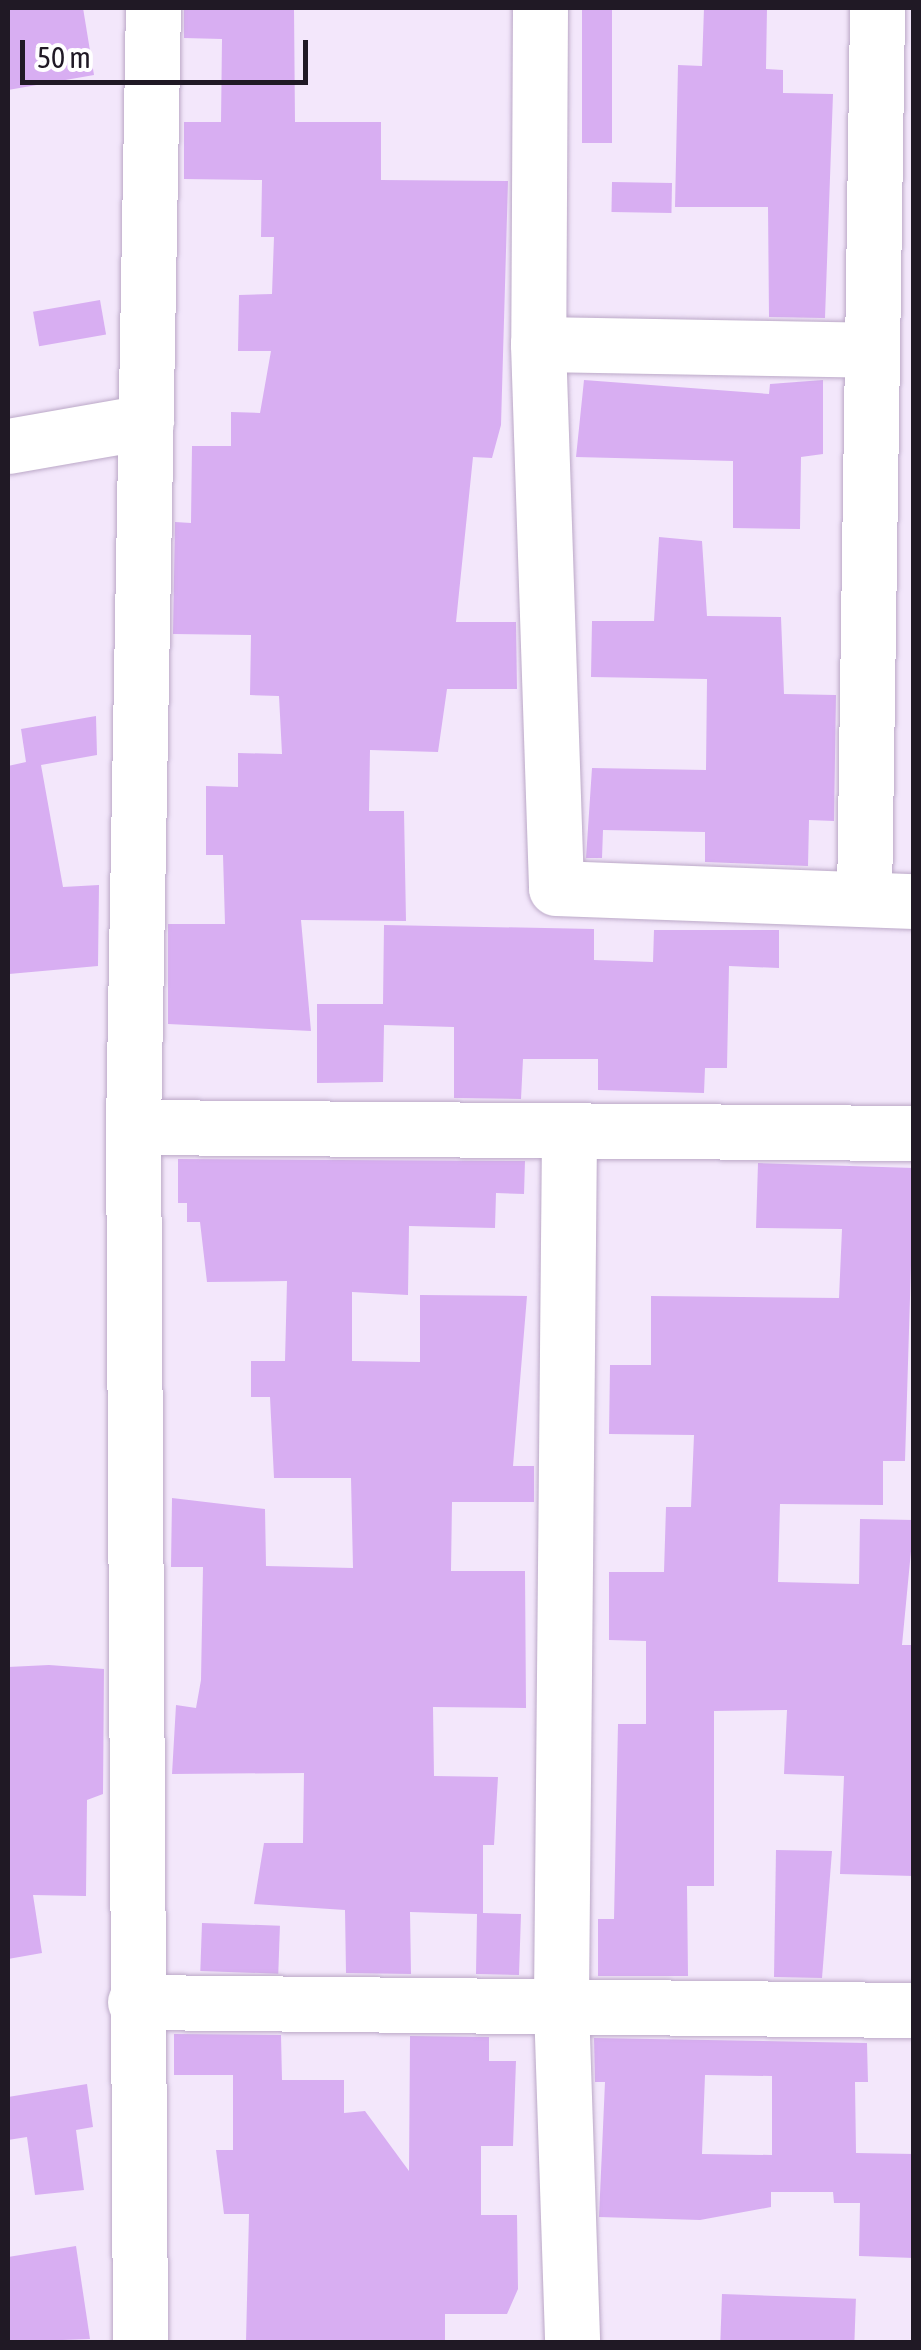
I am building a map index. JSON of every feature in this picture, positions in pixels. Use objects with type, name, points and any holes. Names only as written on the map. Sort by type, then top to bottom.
[{"type":"street","points":[[140,2342],[135,2002],[133,1128],[153,8]]},
{"type":"street","points":[[540,8],[538,344],[556,888],[889,900],[872,350],[877,8]]},
{"type":"street","points":[[538,344],[872,350]]},
{"type":"street","points":[[8,446],[146,422]]},
{"type":"street","points":[[133,1128],[569,1134],[914,1132]]},
{"type":"street","points":[[569,1134],[562,2006],[572,2342]]},
{"type":"street","points":[[135,2002],[914,2010]]},
{"type":"building","points":[[8,8],[83,8],[94,75],[8,90]]},
{"type":"building","points":[[184,8],[294,8],[295,122],[381,122],[381,180],[508,181],[501,425],[492,458],[473,457],[456,622],[516,622],[517,689],[447,689],[438,752],[370,750],[369,811],[404,811],[406,921],[301,920],[311,1031],[168,1024],[168,924],[225,924],[223,855],[206,855],[206,786],[238,787],[238,753],[282,754],[279,696],[250,695],[251,635],[173,634],[175,522],[191,523],[192,446],[231,446],[231,412],[260,413],[271,351],[238,351],[239,295],[272,294],[274,237],[261,237],[262,180],[184,179],[184,122],[221,122],[222,39],[184,38]]},
{"type":"building","points":[[582,8],[612,8],[612,143],[582,143]]},
{"type":"building","points":[[704,8],[767,8],[766,69],[783,70],[783,93],[833,94],[825,318],[769,317],[768,207],[675,207],[678,65],[702,66]]},
{"type":"building","points":[[612,182],[672,183],[671,213],[611,212]]},
{"type":"building","points":[[100,300],[106,334],[39,346],[33,312]]},
{"type":"building","points":[[584,380],[769,394],[770,384],[823,380],[823,454],[801,457],[800,529],[733,528],[733,461],[576,457]]},
{"type":"building","points":[[659,537],[702,541],[707,616],[781,617],[784,694],[836,695],[834,821],[809,820],[808,866],[705,862],[705,832],[603,830],[602,858],[586,858],[592,768],[706,770],[707,679],[591,677],[592,621],[654,621]]},
{"type":"building","points":[[96,716],[97,755],[41,765],[63,887],[99,885],[98,966],[9,974],[8,766],[26,762],[21,729]]},
{"type":"building","points":[[384,925],[594,929],[594,960],[653,962],[654,930],[779,930],[779,968],[729,966],[727,1068],[705,1068],[704,1093],[598,1090],[598,1059],[523,1059],[521,1099],[454,1098],[454,1027],[384,1025],[383,1082],[317,1083],[317,1004],[383,1004]]},
{"type":"building","points":[[178,1159],[525,1161],[524,1194],[496,1193],[495,1228],[409,1226],[408,1295],[352,1292],[352,1361],[420,1362],[420,1295],[527,1296],[513,1466],[534,1466],[534,1502],[452,1502],[451,1571],[525,1571],[526,1708],[433,1707],[434,1776],[498,1777],[494,1845],[483,1845],[483,1913],[521,1914],[519,1975],[476,1974],[477,1914],[410,1912],[411,1974],[346,1973],[345,1910],[254,1904],[264,1843],[303,1843],[304,1773],[172,1774],[176,1705],[196,1708],[201,1680],[203,1567],[171,1567],[172,1498],[265,1509],[266,1566],[353,1568],[351,1478],[274,1478],[270,1397],[251,1397],[251,1361],[285,1361],[287,1281],[207,1282],[200,1222],[187,1222],[187,1203],[178,1203]]},
{"type":"building","points":[[758,1163],[914,1168],[905,1461],[883,1461],[883,1505],[780,1504],[778,1582],[859,1584],[860,1519],[914,1520],[902,1645],[914,1645],[914,1876],[840,1874],[844,1776],[784,1774],[787,1710],[714,1711],[714,1886],[687,1886],[688,1976],[598,1976],[598,1919],[614,1919],[618,1724],[646,1724],[646,1641],[609,1640],[609,1572],[664,1572],[666,1507],[691,1507],[694,1435],[609,1434],[610,1365],[651,1365],[651,1296],[839,1298],[842,1229],[756,1228]]},
{"type":"building","points":[[8,1667],[104,1669],[103,1794],[87,1800],[86,1896],[33,1895],[42,1953],[8,1959]]},
{"type":"building","points":[[776,1850],[832,1851],[822,1978],[774,1977]]},
{"type":"building","points":[[202,1923],[280,1926],[278,1974],[200,1971]]},
{"type":"building","points":[[174,2034],[281,2035],[282,2080],[344,2080],[344,2113],[365,2111],[409,2171],[410,2036],[489,2037],[489,2061],[516,2061],[513,2146],[481,2146],[481,2215],[517,2215],[518,2289],[507,2314],[445,2314],[445,2342],[246,2342],[249,2214],[224,2214],[216,2150],[233,2150],[233,2075],[174,2075]]},
{"type":"building","points":[[594,2038],[867,2043],[868,2082],[855,2082],[856,2153],[914,2154],[914,2258],[859,2256],[860,2203],[834,2203],[833,2192],[771,2192],[771,2207],[700,2220],[599,2217],[605,2082],[595,2082]],"holes":[[[705,2075],[772,2076],[772,2155],[702,2154]]]},
{"type":"building","points":[[87,2084],[93,2127],[76,2130],[84,2190],[35,2195],[27,2137],[8,2140],[8,2097]]},
{"type":"building","points":[[76,2246],[90,2339],[8,2342],[8,2257]]},
{"type":"building","points":[[722,2294],[856,2299],[854,2342],[720,2342]]}]
